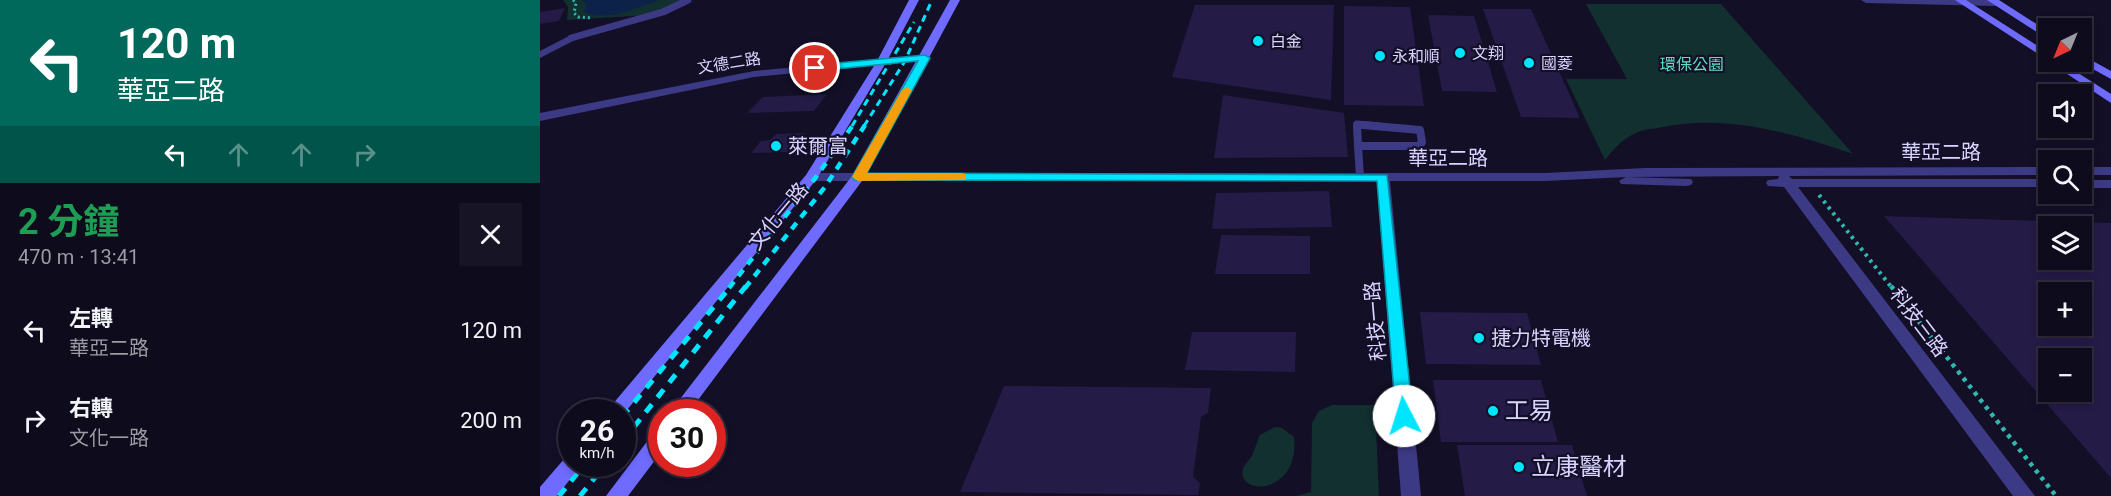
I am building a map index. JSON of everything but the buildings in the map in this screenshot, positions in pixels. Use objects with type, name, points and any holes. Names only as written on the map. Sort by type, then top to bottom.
[{"type":"street","name":"文化一路","points":[[626,399],[812,177],[882,62],[914,0]]},
{"type":"street","name":"文化一路","points":[[689,399],[858,177],[955,0]]},
{"type":"street","points":[[1866,0],[1994,1],[2038,30]]},
{"type":"street","points":[[1960,1],[2038,51]]},
{"type":"street","points":[[540,55],[571,38]]},
{"type":"street","name":"文德二路","points":[[540,117],[754,74],[925,58]]},
{"type":"street","points":[[2092,64],[2111,76]]},
{"type":"street","points":[[2069,72],[2111,99]]},
{"type":"street","name":"華亞二路","points":[[812,177],[1545,177],[1648,182],[2038,171]]},
{"type":"street","points":[[2092,171],[2111,171]]},
{"type":"street","name":"科技一路","points":[[1383,177],[1411,496]]},
{"type":"street","name":"華亞二路","points":[[1784,177],[2038,183]]},
{"type":"street","name":"科技三路","points":[[1784,177],[2025,496]]},
{"type":"street","points":[[2092,184],[2111,184]]},
{"type":"street","points":[[616,496],[648,454]]},
{"type":"street","points":[[545,496],[561,477]]},
{"type":"lane","points":[[571,38],[663,12],[688,0]]},
{"type":"lane","points":[[1357,146],[1419,146],[1422,142],[1420,130],[1357,124],[1357,146],[1359,177]]},
{"type":"path","points":[[1828,192],[1816,192],[2056,496]]},
{"type":"green space","points":[[563,0],[683,0],[650,15],[567,20],[568,7]]},
{"type":"green space","name":"環保公園","points":[[1586,4],[1721,4],[1853,154],[1783,133],[1736,124],[1712,123],[1687,124],[1639,132],[1622,141],[1605,160],[1566,79],[1627,79]]},
{"type":"green space","points":[[1332,405],[1375,405],[1379,496],[1296,496],[1311,492],[1312,423],[1319,411]]},
{"type":"green space","points":[[1275,427],[1282,428],[1294,437],[1293,456],[1288,471],[1279,480],[1268,485],[1249,484],[1243,478],[1243,469],[1260,435]]},
{"type":"water","points":[[582,0],[659,0],[622,13],[593,15],[584,12],[586,4]]},
{"type":"railway","points":[[864,126],[905,61],[932,0]]},
{"type":"railway","points":[[852,126],[914,22]]},
{"type":"railway","points":[[729,288],[816,177],[853,125]]},
{"type":"railway","points":[[745,288],[825,187],[865,125]]},
{"type":"railway","points":[[636,400],[731,286]]},
{"type":"railway","points":[[636,424],[746,286]]},
{"type":"railway","points":[[559,496],[574,477]]},
{"type":"railway","points":[[580,496],[595,477]]},
{"type":"slow traffic","points":[[907,90],[858,177],[961,177]]},
{"type":"place","name":"白金","points":[[1258,41]]},
{"type":"place","name":"文翔","points":[[1460,53]]},
{"type":"place","name":"永和順","points":[[1380,56]]},
{"type":"place","name":"國菱","points":[[1529,63]]},
{"type":"place","name":"萊爾富","points":[[776,146]]},
{"type":"place","name":"捷力特電機","points":[[1479,338]]},
{"type":"place","name":"工易","points":[[1493,411]]},
{"type":"place","name":"立康醫材","points":[[1519,467]]},
{"type":"route","points":[[815,68],[925,58],[858,177],[1383,177],[1404,416]]}]
